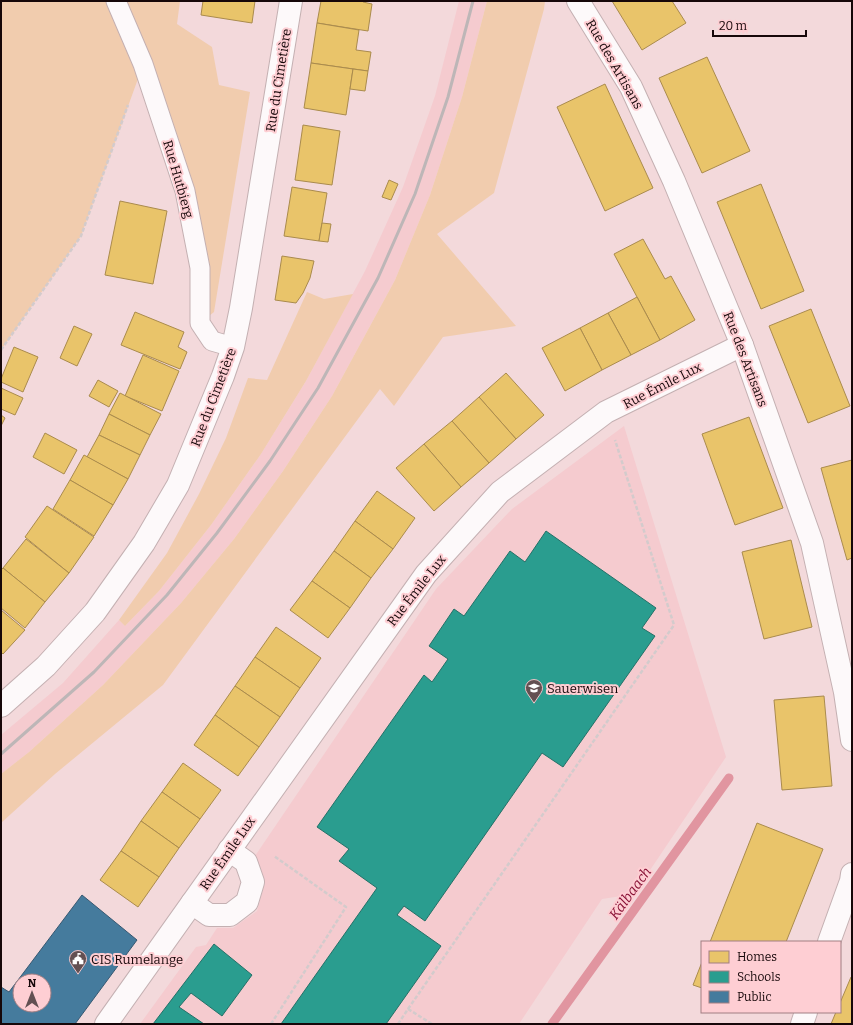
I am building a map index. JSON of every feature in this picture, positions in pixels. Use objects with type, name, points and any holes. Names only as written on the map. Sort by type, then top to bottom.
[{"type":"street","name":"Rue du Cimetière","points":[[1,706],[46,666],[95,612],[144,543],[178,485],[223,376],[233,347],[241,308],[291,1]]},
{"type":"street","name":"Rue des Artisans","points":[[578,1],[631,87],[674,181],[742,345],[812,543],[845,692],[852,740]]},
{"type":"street","name":"Rue Émile Lux","points":[[106,1024],[426,574],[500,492],[606,412],[742,345]]},
{"type":"street","points":[[192,904],[209,915],[230,915],[247,902],[254,882],[235,841]]},
{"type":"street","points":[[829,941],[851,881],[852,874]]},
{"type":"street","points":[[802,1024],[806,1013]]},
{"type":"lane","name":"Rue Hutbierg","points":[[116,1],[143,64],[185,191],[200,268],[200,323],[212,341],[233,347]]},
{"type":"path","points":[[1,350],[81,236],[143,64]]},
{"type":"path","points":[[398,1024],[674,625],[606,412]]},
{"type":"path","points":[[235,841],[346,907],[271,1024]]},
{"type":"path","points":[[408,1009],[432,1024]]},
{"type":"shaded area","points":[[1,1],[180,1],[177,24],[212,47],[219,85],[250,92],[214,312],[200,323],[200,268],[143,65],[81,236],[1,350]]},
{"type":"shaded area","points":[[459,1],[487,1],[462,97],[430,195],[395,280],[332,396],[283,471],[234,539],[181,603],[103,685],[29,752],[1,774],[1,735],[63,683],[119,620],[125,626],[159,591],[211,525],[261,454],[306,381],[365,271],[403,187],[435,96]]},
{"type":"shaded area","points":[[487,1],[545,1],[494,193],[437,234],[516,326],[443,337],[394,406],[380,389],[163,685],[55,774],[1,823],[1,774],[29,752],[103,685],[181,603],[234,539],[283,471],[332,396],[395,280],[430,195],[462,97]]},
{"type":"shaded area","points":[[307,292],[324,299],[353,294],[306,381],[261,454],[211,525],[159,591],[125,626],[119,620],[167,553],[199,494],[226,438],[248,378],[267,380]]},
{"type":"shaded area","name":"Sauerwisen","points":[[624,426],[726,757],[634,894],[602,899],[519,1024],[140,1024],[196,947],[206,945],[217,928],[233,928],[257,911],[265,883],[255,856],[436,589],[512,509]]},
{"type":"building: Homes","points":[[203,1],[255,1],[252,23],[201,15]]},
{"type":"building: Homes","points":[[321,1],[363,1],[372,4],[368,31],[317,23]]},
{"type":"building: Homes","points":[[612,1],[672,1],[686,23],[642,50]]},
{"type":"building: Homes","points":[[317,23],[359,30],[356,50],[371,52],[368,71],[311,63]]},
{"type":"building: Homes","points":[[707,57],[750,151],[702,173],[659,78]]},
{"type":"building: Homes","points":[[311,63],[353,69],[346,115],[304,108]]},
{"type":"building: Homes","points":[[353,69],[368,71],[365,91],[350,89]]},
{"type":"building: Homes","points":[[605,84],[653,188],[605,211],[557,107]]},
{"type":"building: Homes","points":[[303,125],[340,131],[332,185],[295,180]]},
{"type":"building: Homes","points":[[389,180],[398,184],[391,200],[382,197]]},
{"type":"building: Homes","points":[[761,184],[804,291],[761,309],[717,202]]},
{"type":"building: Homes","points":[[292,187],[327,193],[319,241],[284,236]]},
{"type":"building: Homes","points":[[120,201],[167,211],[153,284],[105,275]]},
{"type":"building: Homes","points":[[322,223],[331,224],[328,242],[319,241]]},
{"type":"building: Homes","points":[[643,239],[665,279],[671,276],[695,320],[660,340],[614,254]]},
{"type":"building: Homes","points":[[282,256],[314,261],[310,278],[303,293],[296,303],[275,300]]},
{"type":"building: Homes","points":[[637,297],[660,340],[631,355],[608,313]]},
{"type":"building: Homes","points":[[811,309],[850,406],[808,423],[769,326]]},
{"type":"building: Homes","points":[[135,312],[184,332],[178,347],[187,352],[180,369],[121,345]]},
{"type":"building: Homes","points":[[608,313],[631,355],[602,370],[580,328]]},
{"type":"building: Homes","points":[[74,326],[92,334],[77,366],[60,358]]},
{"type":"building: Homes","points":[[580,328],[602,370],[565,391],[542,348]]},
{"type":"building: Homes","points":[[14,347],[38,357],[23,392],[1,382]]},
{"type":"building: Homes","points":[[143,355],[179,371],[162,411],[125,396]]},
{"type":"building: Homes","points":[[506,373],[544,415],[516,439],[479,397]]},
{"type":"building: Homes","points":[[98,380],[118,391],[109,407],[89,396]]},
{"type":"building: Homes","points":[[1,388],[23,398],[15,415],[1,409]]},
{"type":"building: Homes","points":[[120,393],[161,414],[150,435],[109,414]]},
{"type":"building: Homes","points":[[479,397],[516,439],[489,463],[452,421]]},
{"type":"building: Homes","points":[[109,414],[150,435],[140,455],[99,435]]},
{"type":"building: Homes","points":[[1,415],[5,418],[1,426]]},
{"type":"building: Homes","points":[[749,417],[783,508],[735,525],[702,434]]},
{"type":"building: Homes","points":[[452,421],[489,463],[461,487],[424,444]]},
{"type":"building: Homes","points":[[45,433],[77,450],[64,474],[33,457]]},
{"type":"building: Homes","points":[[99,435],[140,455],[128,479],[87,457]]},
{"type":"building: Homes","points":[[424,444],[461,487],[434,511],[396,468]]},
{"type":"building: Homes","points":[[84,455],[128,479],[113,505],[70,480]]},
{"type":"building: Homes","points":[[852,460],[852,558],[847,560],[821,468]]},
{"type":"building: Homes","points":[[70,480],[113,505],[94,536],[53,509]]},
{"type":"building: Homes","points":[[377,491],[415,518],[393,549],[355,521]]},
{"type":"building: Homes","points":[[47,506],[94,537],[69,573],[25,537]]},
{"type":"building: Homes","points":[[355,521],[393,549],[371,578],[334,551]]},
{"type":"building: Homes","points":[[26,539],[69,573],[45,602],[3,568]]},
{"type":"building: Homes","points":[[791,540],[812,627],[764,639],[742,552]]},
{"type":"building: Homes","points":[[334,551],[371,578],[350,608],[312,581]]},
{"type":"building: Homes","points":[[3,568],[45,602],[25,628],[1,608],[1,570]]},
{"type":"building: Homes","points":[[312,581],[350,608],[328,638],[290,610]]},
{"type":"building: Homes","points":[[1,610],[25,630],[3,654],[1,652]]},
{"type":"building: Homes","points":[[276,627],[321,658],[300,688],[255,657]]},
{"type":"building: Homes","points":[[255,657],[300,688],[280,717],[235,686]]},
{"type":"building: Homes","points":[[235,686],[280,717],[259,747],[215,715]]},
{"type":"building: Homes","points":[[824,696],[832,786],[782,790],[774,700]]},
{"type":"building: Homes","points":[[215,715],[259,747],[238,776],[194,745]]},
{"type":"building: Homes","points":[[183,763],[221,790],[200,819],[162,792]]},
{"type":"building: Homes","points":[[162,792],[200,819],[179,848],[141,821]]},
{"type":"building: Homes","points":[[141,821],[179,848],[159,877],[121,851]]},
{"type":"building: Homes","points":[[757,823],[823,849],[786,941],[710,941]]},
{"type":"building: Homes","points":[[121,851],[159,877],[138,907],[100,880]]},
{"type":"building: Homes","points":[[701,965],[701,988],[693,985]]},
{"type":"building: Homes","points":[[851,977],[852,1024],[831,1024],[836,1013],[841,1013],[841,1001]]},
{"type":"building: Schools","points":[[546,531],[656,608],[642,628],[655,636],[563,767],[542,753],[425,921],[404,906],[397,915],[441,946],[386,1024],[281,1024],[377,888],[339,861],[349,849],[317,827],[424,675],[432,682],[448,659],[429,646],[454,609],[464,616],[510,551],[525,562]]},
{"type":"building: Schools","points":[[214,944],[252,975],[222,1016],[191,993],[179,1007],[204,1024],[153,1024]]},
{"type":"building: Public","points":[[82,895],[137,940],[75,1024],[1,1024],[1,987],[9,992],[12,988],[12,1013],[52,1013],[52,973],[23,973]]},
{"type":"waterway","name":"Kälbaach","points":[[552,1024],[729,778]]},
{"type":"railway","points":[[1,754],[94,672],[167,595],[217,533],[270,461],[318,388],[378,278],[415,194],[448,97],[473,1]]},
{"type":"place","name":"Sauerwisen","points":[[534,703]]},
{"type":"place","name":"CIS Rumelange","points":[[78,974]]}]
